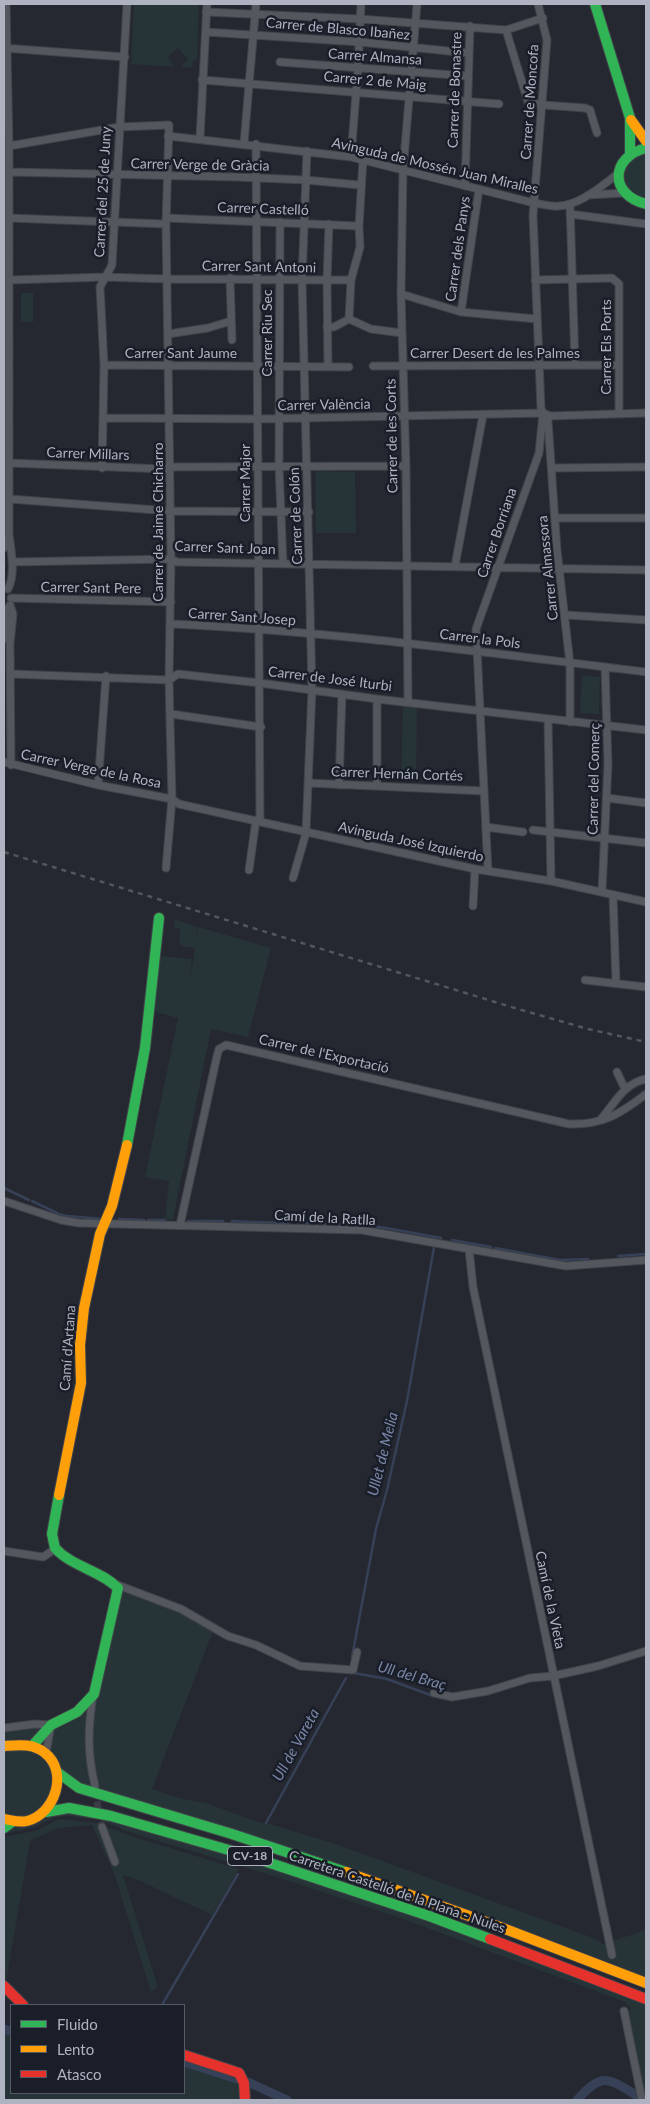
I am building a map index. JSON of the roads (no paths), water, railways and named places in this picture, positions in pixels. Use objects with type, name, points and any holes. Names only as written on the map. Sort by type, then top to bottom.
[{"type":"main road","points":[[595,4],[630,118],[630,154]]},
{"type":"main road","points":[[630,118],[646,141]]},
{"type":"main road","points":[[645,205],[624,193],[620,187],[619,173],[624,159],[630,154],[646,148]]},
{"type":"main road","name":"Camí d'Artana","points":[[55,1549],[52,1534],[81,1383],[80,1344],[84,1308],[100,1234],[112,1206],[122,1171],[145,1048],[159,918]]},
{"type":"main road","points":[[4,1746],[17,1742],[33,1745],[51,1725],[77,1712],[94,1694],[118,1588],[113,1583],[55,1549]]},
{"type":"main road","name":"CV-18","points":[[33,1745],[46,1753],[53,1762],[57,1772]]},
{"type":"main road","points":[[46,1812],[54,1800],[58,1786],[57,1772]]},
{"type":"main road","name":"Carretera Castelló de la Plana - Nules","points":[[57,1772],[79,1788],[251,1840],[402,1890],[646,1983]]},
{"type":"main road","name":"Carretera Castelló de la Plana - Nules","points":[[46,1812],[69,1808],[111,1816],[246,1855],[429,1916],[646,1999]]},
{"type":"main road","name":"CV-18","points":[[6,1823],[30,1821],[46,1812]]},
{"type":"main road","points":[[4,1986],[21,2004]]},
{"type":"main road","points":[[185,2055],[238,2073],[244,2083],[245,2100]]},
{"type":"street","points":[[4,639],[8,605],[6,588],[11,584],[12,562],[9,534],[9,172],[5,48],[6,4]]},
{"type":"street","name":"Carrer del 25 de Juny","points":[[102,468],[104,365],[100,287],[112,265],[119,127],[125,57],[126,4]]},
{"type":"street","points":[[200,138],[207,4]]},
{"type":"street","points":[[244,143],[256,4]]},
{"type":"street","points":[[351,157],[357,92],[361,4]]},
{"type":"street","name":"Carrer de les Corts","points":[[408,701],[406,466],[401,294],[403,170],[417,4]]},
{"type":"street","name":"Carrer de Moncofa","points":[[534,203],[547,40],[538,4]]},
{"type":"street","points":[[206,12],[360,19],[506,30],[543,18]]},
{"type":"street","name":"Carrer de Bonastre","points":[[465,186],[466,101],[470,26]]},
{"type":"street","points":[[506,30],[528,102],[590,110],[596,134]]},
{"type":"street","name":"Carrer de Blasco Ibañez","points":[[206,32],[360,42],[468,53]]},
{"type":"street","points":[[5,48],[125,57]]},
{"type":"street","name":"Carrer Almansa","points":[[280,62],[467,76]]},
{"type":"street","name":"Carrer 2 de Maig","points":[[202,77],[250,84],[499,104]]},
{"type":"street","points":[[7,140],[161,124],[169,124],[168,136]]},
{"type":"street","name":"Avinguda de Mossén Juan Miralles","points":[[168,136],[186,136],[256,144],[351,157],[534,203],[558,206],[570,204],[588,196],[619,173]]},
{"type":"street","name":"Carrer de Jaime Chicharro","points":[[166,868],[172,799],[169,680],[171,558],[166,221],[168,136]]},
{"type":"street","name":"Carrer Major","points":[[250,870],[258,821],[261,727],[257,512],[256,144]]},
{"type":"street","name":"Carrer de Colón","points":[[293,878],[306,832],[312,689],[302,280],[307,151]]},
{"type":"street","points":[[349,319],[351,280],[360,247],[360,185],[363,160]]},
{"type":"street","name":"Carrer Verge de Gràcia","points":[[9,172],[255,178],[360,185]]},
{"type":"street","name":"Carrer dels Panys","points":[[461,312],[479,189]]},
{"type":"street","name":"Avinguda de Mossén Juan Miralles","points":[[588,196],[624,193]]},
{"type":"street","name":"Carrer Borriana","points":[[488,871],[476,629],[540,453],[543,413],[541,408],[536,319],[534,203]]},
{"type":"street","points":[[570,204],[575,365]]},
{"type":"street","points":[[570,214],[646,224]]},
{"type":"street","name":"Carrer Castelló","points":[[9,218],[115,223],[255,221],[359,226]]},
{"type":"street","name":"Carrer Riu Sec","points":[[280,222],[279,466],[283,563]]},
{"type":"street","points":[[328,367],[327,280],[329,224]]},
{"type":"street","name":"Carrer Sant Antoni","points":[[9,280],[105,277],[351,280]]},
{"type":"street","points":[[230,278],[232,340]]},
{"type":"street","name":"Carrer Els Ports","points":[[573,280],[612,278],[619,284],[619,414]]},
{"type":"street","points":[[535,280],[573,280]]},
{"type":"street","points":[[401,294],[461,312],[536,319]]},
{"type":"street","points":[[327,327],[334,327],[349,319]]},
{"type":"street","points":[[349,319],[371,328],[402,333]]},
{"type":"street","points":[[168,334],[208,328],[231,321]]},
{"type":"street","name":"Carrer Sant Jaume","points":[[104,365],[349,367]]},
{"type":"street","name":"Carrer Desert de les Palmes","points":[[373,366],[618,365]]},
{"type":"street","points":[[543,413],[550,416],[646,413]]},
{"type":"street","name":"Carrer València","points":[[104,418],[257,419],[543,413]]},
{"type":"street","name":"Carrer Almassora","points":[[543,413],[548,421],[552,453],[555,518],[570,664],[570,722]]},
{"type":"street","points":[[455,566],[483,415]]},
{"type":"street","points":[[540,453],[552,453]]},
{"type":"street","name":"Carrer Millars","points":[[9,463],[164,469],[170,467],[308,465],[406,466]]},
{"type":"street","points":[[552,468],[646,467]]},
{"type":"street","points":[[10,499],[170,511],[309,512]]},
{"type":"street","points":[[555,518],[646,518]]},
{"type":"street","points":[[4,548],[9,534]]},
{"type":"street","name":"Carrer Sant Joan","points":[[12,562],[171,558],[177,562],[646,570]]},
{"type":"street","name":"Carrer Sant Pere","points":[[8,605],[171,602]]},
{"type":"street","points":[[7,764],[11,674],[10,644],[13,614],[8,605]]},
{"type":"street","points":[[566,615],[646,620]]},
{"type":"street","name":"Carrer Sant Josep","points":[[171,624],[310,635]]},
{"type":"street","name":"Carrer la Pols","points":[[310,635],[476,651],[646,672]]},
{"type":"street","name":"Carrer del Comerç","points":[[602,892],[607,798],[608,726],[605,667]]},
{"type":"street","name":"Carrer de José Iturbi","points":[[11,674],[106,676],[169,680],[178,674],[260,682],[377,699],[408,701],[548,720],[646,730]]},
{"type":"street","points":[[98,785],[106,676]]},
{"type":"street","points":[[339,785],[342,694]]},
{"type":"street","points":[[377,699],[377,786]]},
{"type":"street","points":[[171,714],[261,727]]},
{"type":"street","points":[[548,720],[551,881]]},
{"type":"street","name":"Carrer Verge de la Rosa","points":[[7,764],[98,785],[172,799]]},
{"type":"street","name":"Carrer Hernán Cortés","points":[[308,783],[484,791]]},
{"type":"street","points":[[607,798],[646,803]]},
{"type":"street","name":"Avinguda José Izquierdo","points":[[172,799],[179,804],[475,869],[551,881],[646,902]]},
{"type":"street","points":[[486,827],[523,832]]},
{"type":"street","points":[[533,830],[646,843]]},
{"type":"street","points":[[473,906],[475,869]]},
{"type":"street","points":[[613,895],[616,983]]},
{"type":"street","points":[[585,980],[646,987]]},
{"type":"street","name":"Carrer de l'Exportació","points":[[180,1225],[217,1056],[219,1049],[226,1045],[563,1123],[577,1124],[605,1118]]},
{"type":"street","points":[[617,1072],[623,1091],[621,1101],[629,1108]]},
{"type":"street","points":[[605,1118],[623,1091],[645,1081]]},
{"type":"street","points":[[605,1118],[618,1115],[646,1094]]},
{"type":"street","name":"Camí de la Ratlla","points":[[4,1201],[61,1220],[105,1225],[362,1230],[566,1266],[646,1260]]},
{"type":"street","name":"Camí de la Vieta","points":[[469,1249],[473,1287],[612,1956]]},
{"type":"street","points":[[4,1551],[43,1557],[55,1549]]},
{"type":"street","points":[[113,1583],[181,1608],[228,1636],[256,1645],[300,1666],[353,1670],[357,1652]]},
{"type":"street","points":[[434,1693],[457,1697],[488,1691],[530,1678],[553,1676],[598,1666],[646,1651]]},
{"type":"street","points":[[94,1694],[88,1736],[90,1766],[94,1786]]},
{"type":"street","points":[[4,1728],[35,1724],[51,1725],[46,1753]]},
{"type":"street","points":[[102,1827],[115,1862]]},
{"type":"street","points":[[624,2011],[642,2100]]},
{"type":"waterway","points":[[4,1188],[29,1200]]},
{"type":"waterway","points":[[32,1201],[57,1213]]},
{"type":"waterway","points":[[58,1214],[103,1219]]},
{"type":"waterway","points":[[119,1219],[144,1220]]},
{"type":"waterway","points":[[148,1220],[165,1220]]},
{"type":"waterway","points":[[188,1221],[223,1221]]},
{"type":"waterway","points":[[232,1221],[250,1222]]},
{"type":"waterway","points":[[251,1222],[290,1223]]},
{"type":"waterway","points":[[298,1223],[344,1224]]},
{"type":"waterway","points":[[346,1224],[364,1224]]},
{"type":"waterway","points":[[372,1226],[385,1228]]},
{"type":"waterway","points":[[386,1228],[441,1238]]},
{"type":"waterway","points":[[452,1240],[491,1247]]},
{"type":"waterway","name":"Ullet de Melia","points":[[352,1657],[376,1529],[387,1490],[407,1401],[434,1247]]},
{"type":"waterway","points":[[495,1248],[560,1260],[588,1259]]},
{"type":"waterway","points":[[618,1256],[646,1254]]},
{"type":"waterway","name":"Ull del Braç","points":[[216,1633],[229,1640]]},
{"type":"waterway","name":"Ull del Braç","points":[[580,1673],[609,1666]]},
{"type":"waterway","name":"Ull del Braç","points":[[354,1673],[387,1679],[433,1696]]},
{"type":"waterway","name":"Ull de Vareta","points":[[266,1823],[346,1678]]},
{"type":"waterway","name":"Ull de Vareta","points":[[163,2004],[238,1874]]},
{"type":"waterway","points":[[4,2029],[10,2031]]},
{"type":"waterway","points":[[4,2032],[10,2034]]},
{"type":"waterway","points":[[185,2062],[237,2079]]},
{"type":"waterway","points":[[577,2100],[593,2085],[606,2080],[620,2085],[639,2097]]},
{"type":"waterway","points":[[248,2082],[287,2100]]},
{"type":"tunnel","points":[[95,1791],[102,1827]]},
{"type":"railway","points":[[4,852],[518,1009],[588,1029],[646,1042]]}]
